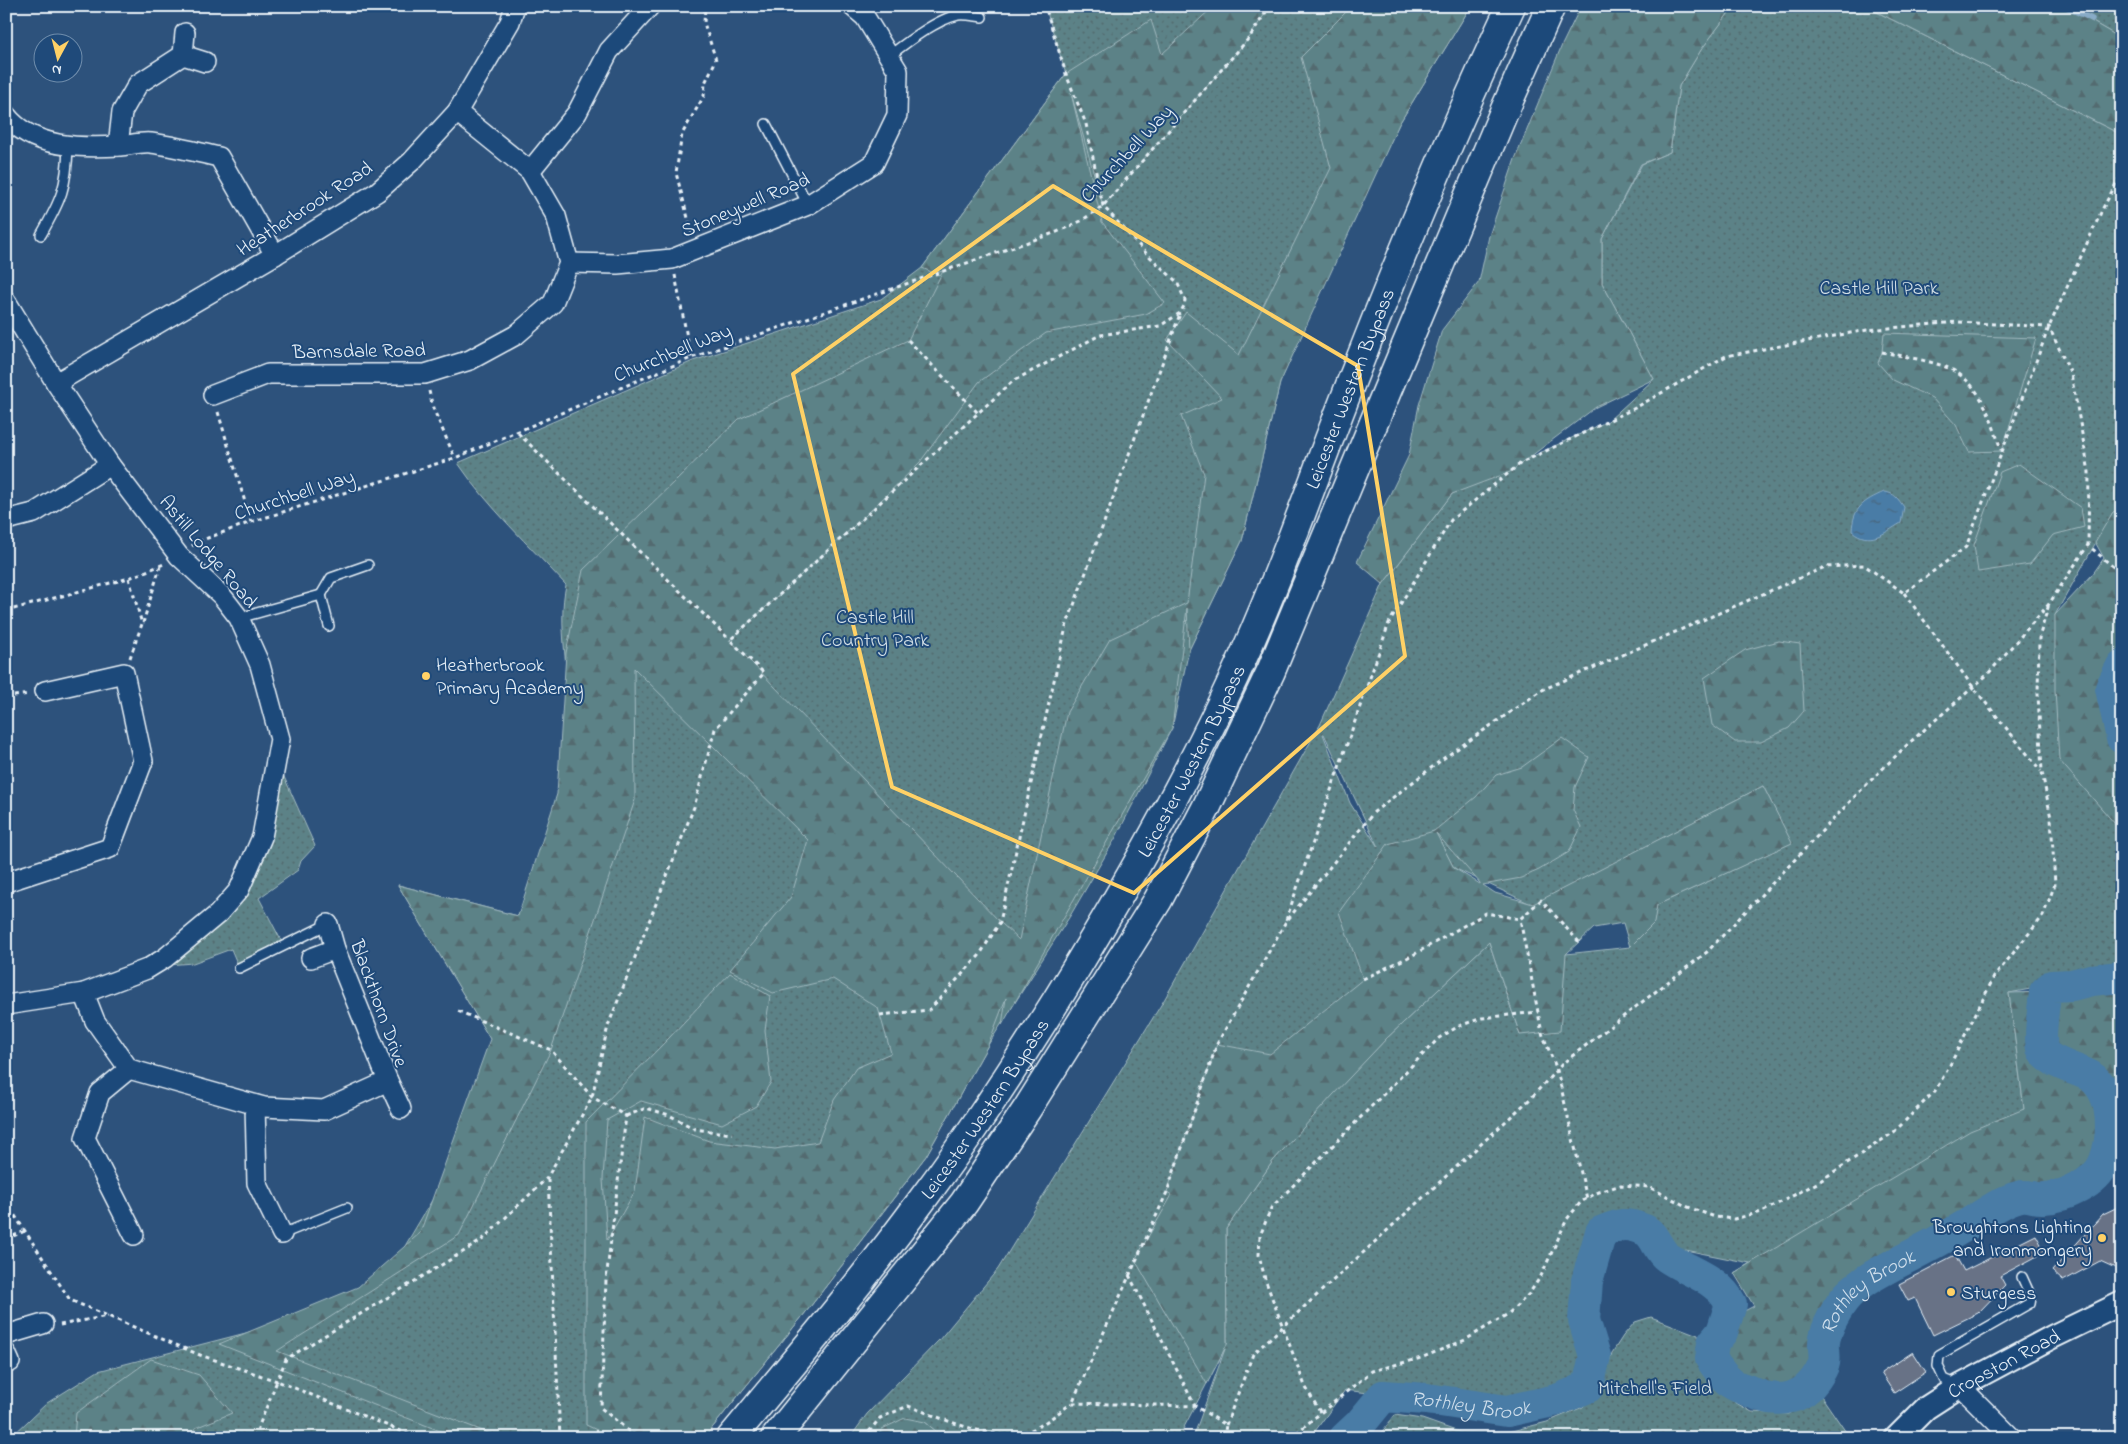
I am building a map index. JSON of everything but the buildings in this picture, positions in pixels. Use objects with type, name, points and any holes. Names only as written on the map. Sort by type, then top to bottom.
[{"type":"highway","name":"Leicester Western Bypass","points":[[731,1438],[818,1334],[940,1175],[1033,1038],[1106,921],[1159,827],[1237,672],[1282,563],[1356,369],[1452,136],[1511,6]]},
{"type":"highway","name":"Leicester Western Bypass","points":[[775,1438],[964,1203],[1028,1109],[1158,900],[1206,808],[1271,671],[1450,241],[1551,6]]},
{"type":"street","name":"Heatherbrook Road","points":[[56,383],[275,255],[377,192],[412,161],[457,112],[510,22],[515,6]]},
{"type":"street","points":[[530,171],[577,113],[609,51],[650,6]]},
{"type":"street","name":"Stoneywell Road","points":[[569,263],[617,264],[672,259],[808,205],[874,163],[896,115],[898,71],[865,17],[852,6]]},
{"type":"street","points":[[183,55],[185,33]]},
{"type":"street","points":[[183,55],[205,62]]},
{"type":"street","points":[[118,146],[122,112],[138,84],[183,55]]},
{"type":"street","points":[[457,112],[530,171],[556,216],[569,263]]},
{"type":"street","points":[[6,115],[12,124],[43,142],[68,146],[118,146],[149,143],[219,157],[275,255]]},
{"type":"street","name":"Barnsdale Road","points":[[213,395],[268,374],[425,374],[470,360],[516,335],[553,303],[569,263]]},
{"type":"street","name":"Astill Lodge Road","points":[[6,301],[110,466],[178,556],[222,596],[239,618],[260,664],[280,739],[262,837],[239,890],[218,914],[165,958],[147,969],[84,993],[6,1005]]},
{"type":"street","points":[[6,520],[34,512],[110,466]]},
{"type":"street","points":[[6,882],[110,848],[143,761],[124,673],[44,692]]},
{"type":"street","name":"Blackthorn Drive","points":[[129,1069],[264,1107],[324,1110],[388,1081],[335,949],[328,924]]},
{"type":"street","points":[[311,958],[335,949]]},
{"type":"street","points":[[84,993],[95,1021],[129,1069],[100,1093],[85,1138],[134,1235]]},
{"type":"street","points":[[388,1081],[401,1109]]},
{"type":"street","points":[[255,1105],[257,1183],[282,1234]]},
{"type":"street","name":"Cropston Road","points":[[1896,1438],[1926,1408],[1960,1386],[2052,1337],[2122,1303]]},
{"type":"street","points":[[6,1335],[43,1324]]},
{"type":"street","points":[[1960,1386],[2012,1438]]},
{"type":"lane","points":[[888,56],[919,34],[949,18],[959,14],[982,17]]},
{"type":"lane","points":[[766,124],[808,205]]},
{"type":"lane","points":[[41,235],[63,193],[67,173],[68,146]]},
{"type":"lane","points":[[239,618],[321,594],[331,578],[368,566]]},
{"type":"lane","points":[[321,594],[329,626]]},
{"type":"lane","points":[[239,968],[328,924]]},
{"type":"lane","points":[[282,1234],[347,1208]]},
{"type":"lane","points":[[1960,1386],[1944,1379],[1938,1366],[1939,1355],[2030,1303],[2031,1297],[2022,1277]]},
{"type":"path","points":[[696,250],[676,173],[682,134],[704,96],[705,83],[716,60],[704,23],[705,6]]},
{"type":"path","points":[[880,1015],[930,1010],[979,956],[1000,922],[1066,627],[1185,300],[1177,282],[1146,253],[1103,206],[1086,124],[1066,74],[1045,6]]},
{"type":"path","name":"Churchbell Way","points":[[6,611],[129,578],[160,566],[197,542],[251,522],[455,458],[692,358],[1057,232],[1081,221],[1103,206],[1249,38],[1270,6]]},
{"type":"path","points":[[2115,6],[2122,10]]},
{"type":"path","points":[[1904,593],[1966,547],[2049,327],[2103,208],[2122,173]]},
{"type":"path","points":[[672,259],[692,358]]},
{"type":"path","points":[[730,640],[1013,381],[1100,335],[1160,326],[1180,313]]},
{"type":"path","points":[[1285,923],[1389,622],[1451,520],[1521,463],[1635,408],[1726,356],[1867,330],[1947,322],[2049,327]]},
{"type":"path","points":[[1224,1438],[1226,1424],[1254,1354],[1530,1099],[1557,1070],[1706,952],[1862,789],[1908,744],[1987,675],[2049,604],[2088,545],[2089,472],[2071,374],[2049,327]]},
{"type":"path","points":[[908,340],[978,413]]},
{"type":"path","points":[[1882,352],[1943,366],[1956,372],[1973,388],[1986,407],[2002,451]]},
{"type":"path","points":[[425,374],[433,408],[455,458]]},
{"type":"path","points":[[213,395],[251,522]]},
{"type":"path","points":[[254,1438],[286,1359],[481,1241],[548,1178],[592,1097],[608,1026],[694,807],[715,729],[764,673],[518,433]]},
{"type":"path","points":[[2088,545],[2119,572],[2122,572]]},
{"type":"path","points":[[864,1438],[880,1418],[908,1406],[990,1434],[1022,1434],[1046,1423],[1072,1403],[1167,1192],[1217,1044],[1285,923],[1374,812],[1444,758],[1542,690],[1825,567],[1864,565],[1904,593],[1973,687],[2042,772]]},
{"type":"path","points":[[124,673],[160,566]]},
{"type":"path","points":[[129,578],[142,624]]},
{"type":"path","points":[[1290,1438],[1372,1371],[1421,1358],[1465,1340],[1508,1314],[1529,1294],[1541,1276],[1567,1219],[1587,1199],[1596,1193],[1621,1185],[1650,1187],[1688,1207],[1716,1217],[1734,1219],[1762,1212],[1817,1183],[1894,1132],[1935,1091],[1994,977],[2043,916],[2055,884],[2051,818],[2042,772],[2038,694],[2039,638],[2049,604]]},
{"type":"path","points":[[1520,919],[1541,900],[1579,942]]},
{"type":"path","points":[[1363,979],[1413,955],[1486,913],[1520,919]]},
{"type":"path","points":[[1520,919],[1542,1033],[1557,1070],[1587,1199]]},
{"type":"path","points":[[458,1010],[551,1050],[592,1097],[626,1116]]},
{"type":"path","points":[[1320,1412],[1305,1386],[1259,1255],[1260,1236],[1271,1208],[1439,1038],[1459,1026],[1482,1018],[1538,1012]]},
{"type":"path","points":[[626,1116],[646,1108],[669,1115],[695,1129],[732,1134]]},
{"type":"path","points":[[626,1116],[606,1280],[602,1408],[636,1438]]},
{"type":"path","points":[[548,1178],[560,1438]]},
{"type":"path","points":[[6,1202],[70,1300],[200,1355],[277,1381],[418,1438]]},
{"type":"path","points":[[6,1239],[25,1231]]},
{"type":"path","points":[[1129,1275],[1195,1406]]},
{"type":"path","points":[[43,1324],[57,1326],[108,1316]]},
{"type":"path","points":[[1072,1403],[1195,1406],[1226,1424]]},
{"type":"path","points":[[624,1438],[628,1432]]},
{"type":"highlighted area","points":[[1053,186],[1358,366],[1405,656],[1134,893],[892,787],[793,374]]},
{"type":"green space","name":"Castle Hill Country Park","points":[[1045,6],[1471,6],[1399,124],[1330,268],[1280,383],[1242,541],[1189,650],[1172,728],[1115,839],[1070,916],[988,1045],[926,1156],[810,1307],[704,1438],[10,1438],[47,1403],[98,1371],[273,1326],[342,1304],[392,1268],[454,1163],[492,1042],[398,885],[518,916],[549,832],[560,782],[567,731],[568,698],[563,633],[566,585],[482,495],[458,463],[693,361],[881,299],[922,268],[1066,74]]},
{"type":"green space","points":[[1214,6],[1270,6],[1249,38],[1103,206],[1071,93],[1102,222],[1165,303],[1146,314],[1046,333],[979,382],[920,462],[865,516],[730,640],[1019,940],[1067,712],[1110,639],[1187,603],[1204,474],[1181,416],[1222,398],[1167,340],[1186,312],[1239,355],[1331,168],[1301,57],[1352,6],[1471,6],[1399,124],[1280,383],[1242,541],[1189,650],[1187,608],[1172,728],[1002,1025],[1006,998],[988,1045],[926,1156],[810,1307],[704,1438],[614,1438],[586,1425],[586,1122],[730,973],[770,996],[765,1030],[771,1082],[756,1106],[722,1124],[641,1101],[607,1120],[603,1179],[607,1240],[635,1191],[645,1117],[709,1141],[775,1149],[818,1142],[834,1100],[856,1068],[891,1053],[878,1008],[833,979],[773,993],[730,970],[791,897],[808,840],[634,668],[635,800],[551,1050],[459,1235],[277,1351],[501,1438],[458,1438],[219,1344],[358,1287],[420,1233],[490,1039],[398,885],[518,916],[557,794],[566,653],[583,570],[739,419],[908,340],[943,271],[934,273],[922,268],[1066,74],[1151,20],[1162,54]]},
{"type":"green space","points":[[1581,6],[1734,6],[1701,50],[1679,86],[1670,152],[1641,164],[1602,239],[1602,283],[1654,379],[1596,407],[1510,472],[1452,494],[1383,584],[1357,562],[1409,455],[1419,405],[1442,330],[1479,282],[1489,236],[1515,159],[1562,45]]},
{"type":"green space","name":"Castle Hill Park","points":[[1734,6],[1865,6],[2122,135],[2122,511],[2113,512],[2055,615],[2115,825],[2122,821],[2122,972],[2009,993],[2024,1109],[1734,1273],[1750,1263],[1601,1233],[1588,1387],[1507,1411],[1345,1390],[1310,1438],[1193,1438],[1225,1349],[1182,1431],[1186,1438],[944,1438],[925,1422],[882,1429],[877,1438],[850,1438],[867,1414],[939,1340],[998,1269],[1164,1000],[1320,725],[1383,584],[1452,494],[1608,421],[1654,379],[1602,283],[1602,239],[1642,164],[1670,152],[1679,86],[1701,50]],"holes":[[[1324,734],[1378,847],[1350,803]],[[1763,786],[1791,843],[1657,905],[1630,947],[1566,954],[1520,1035],[1489,942],[1387,1038],[1335,1092],[1395,883],[1381,853],[1434,831],[1454,868],[1533,905]],[[1331,1096],[1273,1161],[1226,1229],[1227,1343],[1186,1194]]]},
{"type":"green space","points":[[1865,6],[2065,6],[2122,39],[2122,135]]},
{"type":"green space","points":[[2065,6],[2122,7],[2122,39]]},
{"type":"green space","points":[[1884,333],[2036,338],[2002,451],[1969,452],[1956,425],[1932,398],[1893,380],[1878,363],[1882,352]]},
{"type":"green space","points":[[2019,464],[2081,508],[2084,527],[2053,535],[2030,564],[1978,572],[1974,545],[2000,472]]},
{"type":"green space","points":[[2122,510],[2122,646],[2109,658],[2103,691],[2122,753],[2122,821],[2116,825],[2059,760],[2055,689],[2055,615],[2092,575],[2104,558],[2095,542],[2113,512]]},
{"type":"green space","points":[[1779,641],[1800,644],[1804,711],[1789,728],[1761,742],[1735,742],[1712,725],[1704,678],[1745,650]]},
{"type":"green space","points":[[2122,666],[2122,738],[2111,688]]},
{"type":"green space","points":[[1562,738],[1589,757],[1575,787],[1573,810],[1581,827],[1569,852],[1539,870],[1521,878],[1483,885],[1495,893],[1533,904],[1763,786],[1792,843],[1657,905],[1654,923],[1630,947],[1623,923],[1594,928],[1566,954],[1560,1031],[1520,1035],[1489,942],[1387,1038],[1333,1095],[1273,1161],[1226,1229],[1227,1344],[1207,1384],[1135,1260],[1172,1195],[1167,1192],[1217,1044],[1270,1054],[1363,979],[1339,912],[1388,844],[1434,831],[1476,797],[1496,775],[1522,767]],"holes":[[[1436,833],[1480,883],[1454,868]]]},
{"type":"green space","points":[[276,759],[315,846],[301,861],[298,870],[259,898],[284,946],[239,968],[231,949],[193,963],[154,966],[239,890]]},
{"type":"green space","points":[[2122,975],[2122,1089],[2101,1085],[2089,1076],[2046,1055],[2042,1047],[2042,1017],[2033,1055],[2046,1065],[2092,1091],[2103,1116],[2102,1132],[2091,1170],[2051,1191],[2011,1191],[1957,1232],[1889,1268],[1838,1309],[1830,1327],[1826,1359],[1816,1379],[1784,1400],[1753,1393],[1730,1382],[1711,1359],[1727,1320],[1754,1306],[1734,1273],[1970,1131],[2024,1109],[2009,993],[2045,992],[2052,986],[2072,985]]},
{"type":"green space","name":"Mitchell's Field","points":[[1651,1317],[1698,1335],[1704,1376],[1731,1400],[1752,1412],[1789,1414],[1803,1406],[1815,1387],[1850,1438],[1377,1438],[1395,1415],[1422,1419],[1459,1432],[1504,1433],[1547,1422],[1583,1407],[1601,1387],[1612,1353],[1623,1336],[1635,1322]]},
{"type":"green space","points":[[151,1359],[199,1375],[232,1413],[195,1428],[189,1438],[74,1438],[76,1413]]},
{"type":"green space","points":[[905,1418],[925,1422],[944,1438],[877,1438],[882,1429]]},
{"type":"water","points":[[1884,492],[1894,495],[1904,507],[1901,523],[1883,534],[1871,538],[1852,531],[1857,510],[1865,502]]},
{"type":"waterway","points":[[2064,6],[2092,19]]},
{"type":"waterway","name":"Rothley Brook","points":[[2122,666],[2111,688],[2122,738]]},
{"type":"waterway","name":"Rothley Brook","points":[[1345,1438],[1360,1424],[1383,1396],[1427,1399],[1507,1411],[1557,1400],[1588,1387],[1595,1356],[1584,1320],[1587,1281],[1601,1232],[1623,1225],[1648,1232],[1667,1257],[1711,1282],[1725,1295],[1731,1304],[1722,1332],[1713,1343],[1711,1359],[1727,1380],[1738,1387],[1770,1398],[1780,1399],[1799,1394],[1808,1388],[1822,1368],[1825,1355],[1825,1336],[1840,1305],[1862,1283],[2007,1201],[2022,1196],[2041,1198],[2061,1195],[2087,1183],[2100,1170],[2107,1153],[2111,1129],[2105,1093],[2090,1076],[2056,1062],[2042,1048],[2041,1028],[2045,992],[2052,986],[2072,985],[2091,980],[2122,977]]},
{"type":"place","name":"Heatherbrook Primary Academy","points":[[426,676]]},
{"type":"place","name":"Broughtons Lighting and Ironmongery","points":[[2102,1238]]},
{"type":"place","name":"Sturgess","points":[[1951,1292]]}]
